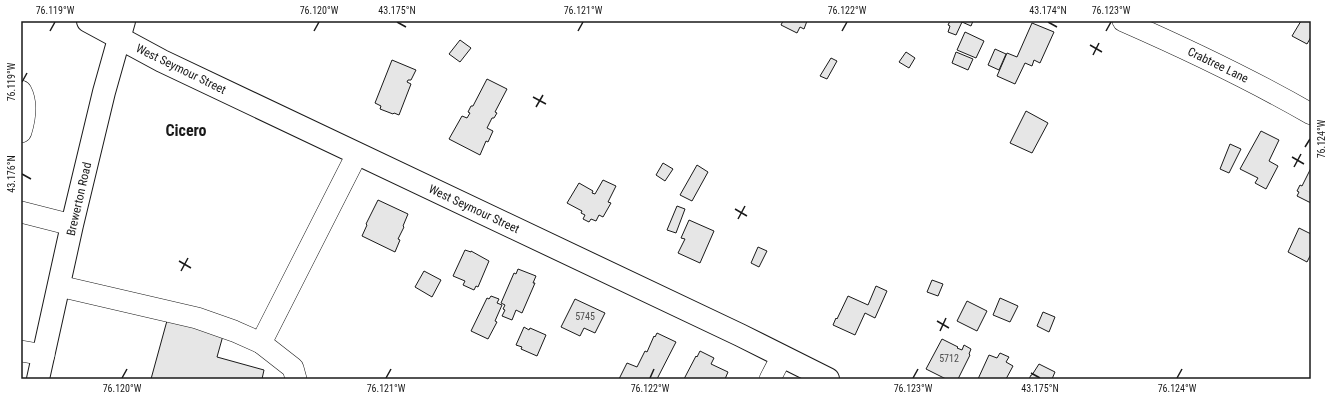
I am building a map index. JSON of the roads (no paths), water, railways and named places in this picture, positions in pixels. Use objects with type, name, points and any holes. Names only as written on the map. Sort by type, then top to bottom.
[{"type":"main road","name":"West Seymour Street","points":[[88,21],[122,30],[162,61],[740,335],[828,379]]},
{"type":"main road","name":"Brewerton Road","points":[[38,379],[72,225],[104,92],[122,30]]},
{"type":"street","name":"Crabtree Lane","points":[[1123,21],[1269,90],[1311,114]]},
{"type":"street","points":[[21,91],[24,98],[25,118],[21,132]]},
{"type":"street","points":[[261,343],[357,154]]},
{"type":"street","points":[[21,212],[72,225]]},
{"type":"street","points":[[59,286],[197,318],[234,331],[261,343],[293,368],[296,379]]},
{"type":"street","points":[[21,351],[44,355]]},
{"type":"street","points":[[770,379],[782,356]]},
{"type":"district","name":"Cicero","points":[[186,130]]}]
